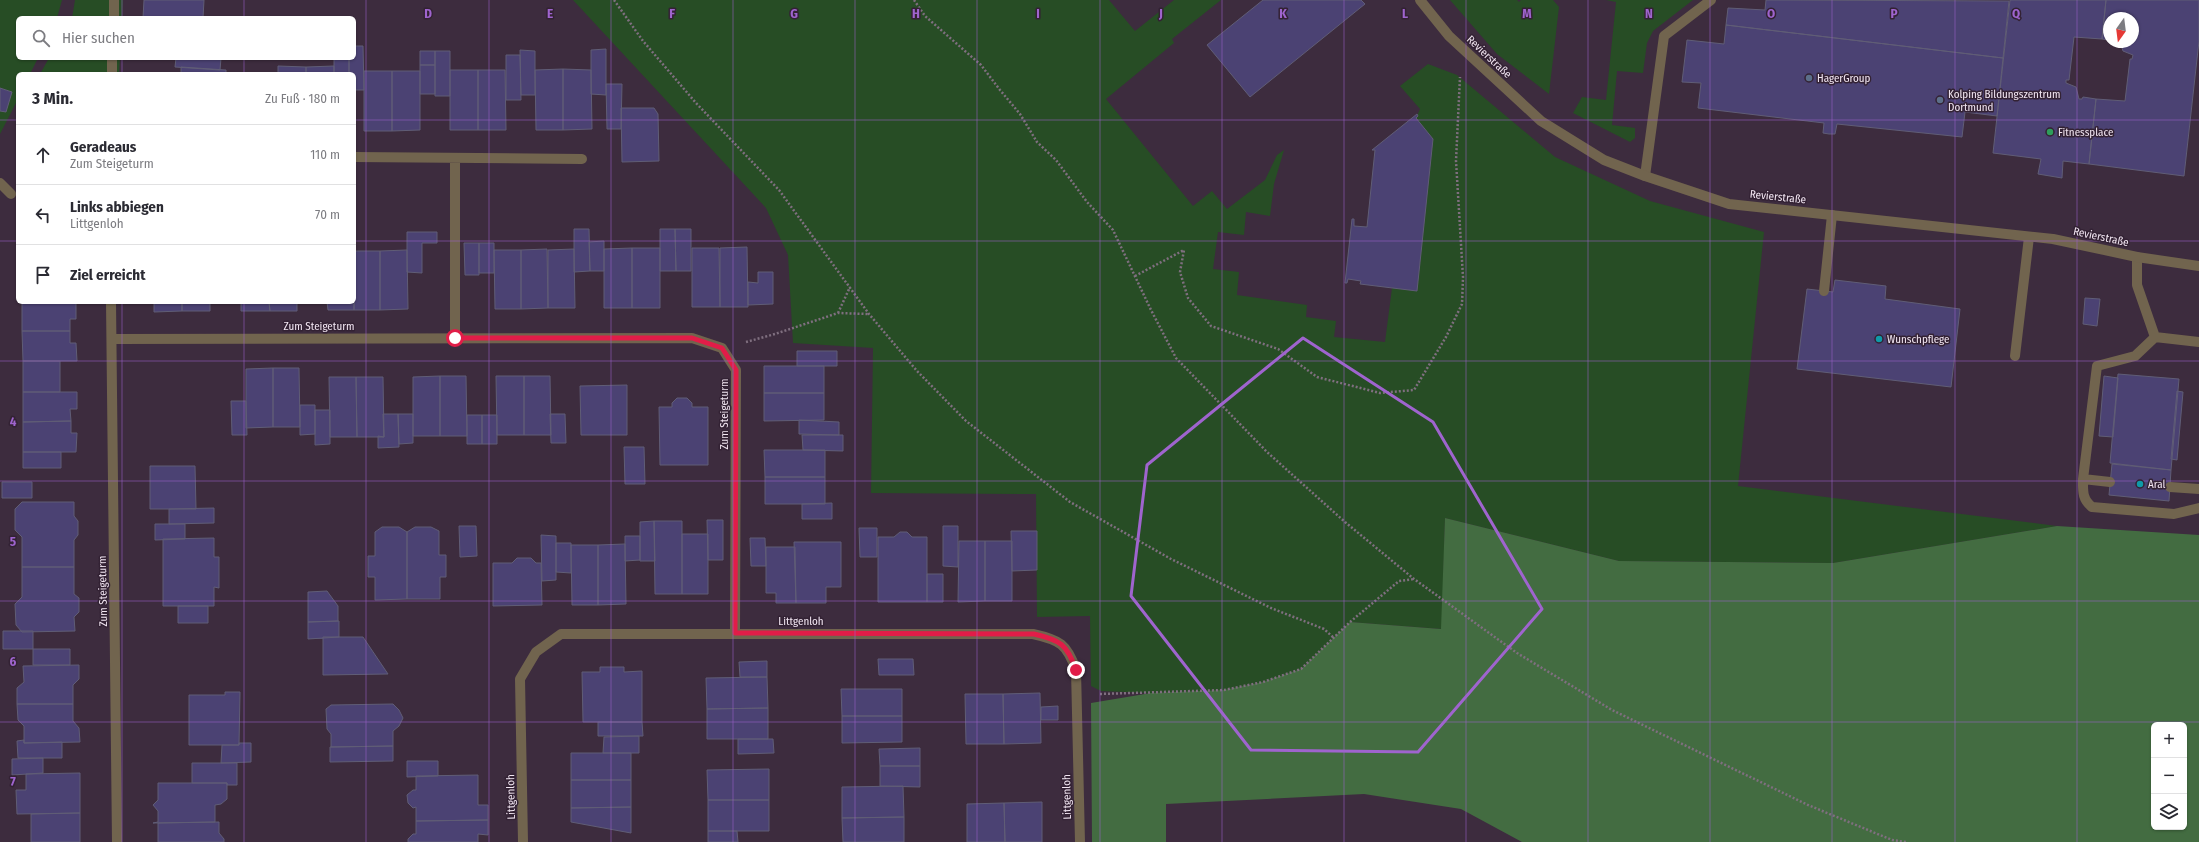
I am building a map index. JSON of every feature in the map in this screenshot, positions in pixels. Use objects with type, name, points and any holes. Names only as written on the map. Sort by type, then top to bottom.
[{"type":"street","points":[[114,0],[114,16]]},
{"type":"street","name":"Revierstraße","points":[[1420,0],[1449,36],[1541,121],[1604,160],[1645,176],[1729,204],[2053,239],[2137,257],[2199,266]]},
{"type":"street","points":[[1645,176],[1664,36],[1711,0]]},
{"type":"street","points":[[112,60],[112,72]]},
{"type":"street","points":[[356,157],[582,159]]},
{"type":"street","points":[[455,159],[455,338]]},
{"type":"street","points":[[0,183],[12,194]]},
{"type":"street","points":[[1824,291],[1832,215]]},
{"type":"street","points":[[2015,356],[2029,237]]},
{"type":"street","points":[[2137,257],[2137,285],[2155,337]]},
{"type":"street","name":"Zum Steigeturm","points":[[111,304],[117,842]]},
{"type":"street","points":[[2155,337],[2199,342]]},
{"type":"street","points":[[2155,337],[2135,356],[2097,366],[2083,479],[2083,495],[2086,502],[2092,507],[2174,514],[2199,508]]},
{"type":"street","name":"Zum Steigeturm","points":[[112,339],[692,338],[722,348],[736,370],[735,633]]},
{"type":"street","points":[[2083,479],[2110,482]]},
{"type":"street","points":[[2170,487],[2199,489]]},
{"type":"street","name":"Littgenloh","points":[[524,842],[520,679],[536,652],[561,634],[735,633],[1034,634],[1054,638],[1070,652],[1076,670],[1080,842]]},
{"type":"path","points":[[614,0],[643,42],[696,103],[779,190],[869,314],[916,371],[966,421],[1070,502],[1171,559],[1271,608],[1324,629],[1334,638]]},
{"type":"path","points":[[914,0],[925,16],[981,65],[1020,114],[1037,142],[1056,160],[1087,202],[1113,230],[1176,358],[1267,452],[1345,522],[1414,579],[1517,653],[1612,710],[1808,805],[1892,840],[1906,842]]},
{"type":"path","points":[[1135,276],[1184,250],[1180,272],[1188,298],[1211,326],[1278,349],[1317,377],[1380,393],[1414,390],[1446,338],[1462,304],[1464,277],[1456,161],[1461,47]]},
{"type":"path","points":[[838,313],[850,287]]},
{"type":"path","points":[[722,348],[775,334],[838,313],[869,314]]},
{"type":"path","points":[[1077,694],[1224,690],[1263,682],[1301,669],[1350,622],[1399,581],[1414,579]]},
{"type":"highlighted area","points":[[1303,338],[1433,422],[1542,609],[1418,752],[1251,750],[1131,596],[1147,465]]},
{"type":"green space","points":[[0,0],[62,0],[58,16],[16,16],[16,60],[37,60],[31,72],[16,72],[16,103],[0,134]]},
{"type":"green space","points":[[75,0],[123,0],[122,16],[72,16]]},
{"type":"green space","points":[[573,0],[1109,0],[1135,31],[1174,0],[1221,0],[1172,39],[1174,43],[1106,99],[1193,206],[1212,191],[1227,209],[1265,180],[1277,155],[1284,150],[1274,184],[1270,216],[1246,212],[1244,235],[1218,232],[1213,269],[1239,272],[1237,295],[1307,305],[1306,317],[1336,321],[1334,337],[1385,342],[1392,288],[1417,291],[1433,139],[1416,118],[1420,109],[1400,86],[1428,64],[1457,75],[1555,157],[1650,201],[1764,232],[1738,486],[2057,526],[1833,563],[1619,561],[1445,518],[1442,629],[1350,622],[1301,669],[1263,682],[1224,690],[1151,693],[1101,691],[1091,686],[1090,616],[1037,617],[1036,494],[871,493],[873,348],[793,343],[788,255],[766,208]]},
{"type":"green space","points":[[1450,0],[1517,0],[1519,2],[1521,0],[1553,0],[1559,7],[1549,94],[1497,54]]},
{"type":"green space","points":[[1606,0],[1693,0],[1653,31],[1647,43],[1643,73],[1617,71],[1612,125],[1635,128],[1635,138],[1630,142],[1573,113],[1582,97],[1606,100],[1616,2]]},
{"type":"green space","points":[[48,60],[120,60],[119,72],[41,72]]},
{"type":"green space","points":[[1445,518],[1619,561],[1833,563],[2057,526],[2199,535],[2199,842],[1522,842],[1461,809],[1364,794],[1166,804],[1166,842],[1092,842],[1091,703],[1151,693],[1224,690],[1263,682],[1301,669],[1350,622],[1441,629]]},
{"type":"building","points":[[144,0],[204,0],[203,16],[143,16]]},
{"type":"building","points":[[1263,0],[1361,0],[1365,4],[1250,97],[1207,45]]},
{"type":"building","points":[[1766,0],[2009,1],[2003,58],[1726,25],[1728,8],[1765,10]]},
{"type":"building","points":[[2010,0],[2106,0],[2105,12],[2103,12],[2102,39],[2074,37],[2069,80],[2066,80],[2066,83],[2076,87],[2079,99],[2082,99],[2083,97],[2096,99],[2089,164],[2063,161],[2062,178],[2038,174],[2041,159],[1993,153]]},
{"type":"building","points":[[2106,0],[2199,0],[2199,41],[2184,176],[2089,164],[2096,99],[2125,101],[2130,59],[2132,59],[2133,55],[2123,51],[2122,48],[2139,48],[2139,12],[2105,12]]},
{"type":"building","points":[[1726,25],[2003,58],[1997,116],[1965,112],[1962,137],[1837,124],[1835,134],[1829,134],[1823,133],[1824,123],[1698,108],[1701,83],[1682,82],[1687,40],[1724,44]]},
{"type":"building","points":[[356,46],[363,46],[364,90],[356,90],[356,72],[349,72],[349,60],[356,60]]},
{"type":"building","points":[[606,49],[606,95],[591,94],[591,50]]},
{"type":"building","points":[[520,50],[535,51],[535,95],[521,95]]},
{"type":"building","points":[[420,51],[435,51],[435,65],[420,65]]},
{"type":"building","points":[[435,51],[450,51],[450,96],[435,96]]},
{"type":"building","points":[[506,55],[520,55],[521,100],[506,100]]},
{"type":"building","points":[[176,60],[221,60],[220,70],[175,67]]},
{"type":"building","points":[[334,60],[349,60],[349,72],[334,72]]},
{"type":"building","points":[[420,65],[435,65],[435,94],[420,94]]},
{"type":"building","points":[[278,66],[306,67],[306,72],[278,72]]},
{"type":"building","points":[[334,66],[334,72],[306,72],[306,67]]},
{"type":"building","points":[[181,67],[226,70],[226,72],[181,72]]},
{"type":"building","points":[[563,69],[591,70],[592,129],[563,130]]},
{"type":"building","points":[[563,69],[563,130],[536,130],[535,70]]},
{"type":"building","points":[[450,70],[478,70],[478,130],[450,130]]},
{"type":"building","points":[[478,70],[505,70],[506,130],[478,130]]},
{"type":"building","points":[[364,71],[392,71],[392,131],[364,131]]},
{"type":"building","points":[[392,71],[420,71],[420,130],[392,131]]},
{"type":"building","points":[[606,84],[622,84],[621,129],[607,129]]},
{"type":"building","points":[[0,88],[12,92],[6,112],[0,111]]},
{"type":"building","points":[[621,108],[654,108],[658,114],[659,161],[622,162]]},
{"type":"building","points":[[1417,114],[1418,116],[1416,118],[1433,139],[1417,291],[1360,284],[1361,281],[1348,279],[1347,283],[1345,283],[1352,219],[1354,219],[1354,226],[1367,227],[1375,150],[1372,150]]},
{"type":"building","points":[[574,229],[589,229],[590,271],[574,272]]},
{"type":"building","points":[[660,229],[675,229],[676,271],[660,271]]},
{"type":"building","points":[[675,229],[691,229],[691,271],[676,271]]},
{"type":"building","points":[[407,232],[437,232],[437,243],[422,243],[422,273],[407,272]]},
{"type":"building","points":[[604,241],[604,271],[590,271],[589,242]]},
{"type":"building","points":[[464,243],[479,243],[479,275],[465,275]]},
{"type":"building","points":[[479,243],[494,243],[494,273],[479,273]]},
{"type":"building","points":[[747,247],[748,307],[720,307],[720,248]]},
{"type":"building","points":[[632,248],[660,248],[660,308],[632,308]]},
{"type":"building","points":[[632,248],[632,308],[604,308],[604,249]]},
{"type":"building","points":[[692,248],[719,248],[720,307],[692,307]]},
{"type":"building","points":[[547,249],[548,308],[521,309],[521,250]]},
{"type":"building","points":[[574,249],[575,308],[548,308],[548,250]]},
{"type":"building","points":[[407,250],[408,309],[380,310],[380,251]]},
{"type":"building","points":[[494,250],[521,250],[521,309],[495,309]]},
{"type":"building","points":[[356,251],[380,251],[380,310],[354,310],[354,304],[356,304]]},
{"type":"building","points":[[758,272],[773,272],[773,304],[748,305],[748,282],[758,283]]},
{"type":"building","name":"Wunschpflege","points":[[1835,280],[1886,286],[1885,299],[1960,309],[1951,387],[1797,369],[1807,289],[1833,292]]},
{"type":"building","points":[[2085,298],[2100,299],[2097,326],[2083,324]]},
{"type":"building","points":[[22,304],[76,304],[76,319],[70,319],[70,331],[22,331]]},
{"type":"building","points":[[154,304],[182,304],[182,311],[154,312]]},
{"type":"building","points":[[182,304],[210,304],[210,311],[182,311]]},
{"type":"building","points":[[241,304],[269,304],[270,311],[241,311]]},
{"type":"building","points":[[269,304],[297,304],[297,311],[270,311]]},
{"type":"building","points":[[327,304],[354,304],[354,310],[328,310]]},
{"type":"building","points":[[22,331],[70,331],[70,343],[76,343],[77,361],[23,361]]},
{"type":"building","points":[[797,351],[837,351],[837,366],[797,366]]},
{"type":"building","points":[[23,361],[60,361],[60,392],[23,392]]},
{"type":"building","points":[[764,366],[824,366],[824,393],[764,393]]},
{"type":"building","points":[[273,368],[299,368],[300,427],[273,427]]},
{"type":"building","points":[[273,368],[273,427],[246,428],[246,369]]},
{"type":"building","name":"Aral","points":[[2118,374],[2179,379],[2171,470],[2110,463]]},
{"type":"building","points":[[440,376],[466,376],[467,436],[440,436]]},
{"type":"building","points":[[440,376],[440,436],[413,436],[413,377]]},
{"type":"building","points":[[496,376],[524,376],[524,435],[497,435]]},
{"type":"building","points":[[524,376],[550,376],[551,435],[524,435]]},
{"type":"building","points":[[2104,376],[2118,378],[2113,437],[2099,436]]},
{"type":"building","points":[[329,377],[356,377],[357,437],[330,437]]},
{"type":"building","points":[[356,377],[383,377],[384,437],[357,437]]},
{"type":"building","points":[[627,385],[627,435],[581,435],[580,386]]},
{"type":"building","points":[[2177,391],[2183,392],[2177,460],[2171,459]]},
{"type":"building","points":[[23,392],[77,392],[77,409],[70,409],[71,421],[23,422]]},
{"type":"building","points":[[764,393],[824,393],[824,420],[764,421]]},
{"type":"building","points":[[677,398],[687,398],[692,403],[692,407],[708,407],[708,465],[660,465],[659,407],[672,407],[672,403]]},
{"type":"building","points":[[231,401],[246,401],[247,435],[232,435]]},
{"type":"building","points":[[300,405],[315,405],[315,434],[300,435]]},
{"type":"building","points":[[315,410],[330,410],[330,444],[315,445]]},
{"type":"building","points":[[383,414],[398,414],[399,447],[378,448],[378,436],[384,437]]},
{"type":"building","points":[[398,414],[413,414],[413,443],[399,444]]},
{"type":"building","points":[[550,414],[565,414],[566,443],[551,443]]},
{"type":"building","points":[[467,415],[482,415],[482,444],[467,444]]},
{"type":"building","points":[[482,415],[497,415],[497,444],[482,444]]},
{"type":"building","points":[[799,420],[839,422],[839,435],[799,434]]},
{"type":"building","points":[[71,421],[71,433],[77,433],[76,452],[23,452],[23,422]]},
{"type":"building","points":[[802,435],[843,435],[843,451],[803,450]]},
{"type":"building","points":[[624,447],[644,447],[645,484],[625,484]]},
{"type":"building","points":[[764,450],[825,450],[825,477],[765,477]]},
{"type":"building","points":[[23,452],[61,452],[61,468],[23,468]]},
{"type":"building","name":"Aral","points":[[2112,464],[2171,470],[2169,501],[2109,495]]},
{"type":"building","points":[[150,466],[195,466],[196,509],[150,509]]},
{"type":"building","points":[[765,477],[825,477],[825,504],[765,504]]},
{"type":"building","points":[[2,482],[32,482],[32,498],[2,498]]},
{"type":"building","points":[[22,502],[74,502],[74,516],[78,521],[78,535],[74,540],[74,567],[22,567],[22,537],[15,530],[15,509]]},
{"type":"building","points":[[832,503],[832,519],[802,519],[802,504]]},
{"type":"building","points":[[214,508],[214,523],[169,524],[169,509]]},
{"type":"building","points":[[707,520],[723,520],[723,560],[708,560]]},
{"type":"building","points":[[654,521],[655,561],[640,561],[640,522]]},
{"type":"building","points":[[654,521],[682,521],[682,594],[655,594]]},
{"type":"building","points":[[155,524],[185,524],[185,539],[155,540]]},
{"type":"building","points":[[459,526],[476,526],[477,556],[460,557]]},
{"type":"building","points":[[943,526],[958,526],[958,567],[943,566]]},
{"type":"building","points":[[382,527],[399,527],[407,532],[407,599],[375,600],[375,577],[368,577],[368,556],[375,556],[375,532]]},
{"type":"building","points":[[415,527],[431,527],[439,531],[439,555],[446,555],[446,577],[440,577],[440,599],[407,599],[407,532]]},
{"type":"building","points":[[859,528],[877,528],[877,557],[860,557]]},
{"type":"building","points":[[1011,531],[1037,531],[1037,570],[1012,571]]},
{"type":"building","points":[[900,532],[907,532],[912,537],[927,537],[927,602],[878,602],[878,537],[894,537]]},
{"type":"building","points":[[682,534],[708,534],[708,594],[682,594]]},
{"type":"building","points":[[541,535],[556,536],[556,580],[542,581]]},
{"type":"building","points":[[625,536],[640,536],[640,560],[625,561]]},
{"type":"building","points":[[214,538],[214,557],[219,557],[219,588],[214,587],[214,606],[163,606],[163,539]]},
{"type":"building","points":[[750,538],[765,538],[766,566],[751,566]]},
{"type":"building","points":[[959,541],[985,541],[985,601],[958,602]]},
{"type":"building","points":[[985,541],[1012,541],[1012,601],[985,601]]},
{"type":"building","points":[[794,542],[841,542],[841,587],[826,587],[826,603],[796,603]]},
{"type":"building","points":[[556,543],[571,543],[571,573],[556,572]]},
{"type":"building","points":[[625,544],[626,604],[598,605],[598,545]]},
{"type":"building","points":[[571,545],[598,545],[598,605],[572,605]]},
{"type":"building","points":[[766,547],[795,547],[796,603],[776,603],[776,593],[766,593]]},
{"type":"building","points":[[517,558],[531,558],[536,563],[541,563],[542,605],[493,606],[493,563],[512,563]]},
{"type":"building","points":[[22,567],[74,567],[74,594],[79,598],[79,612],[74,617],[75,631],[22,632],[16,625],[15,604],[22,597]]},
{"type":"building","points":[[927,574],[943,574],[943,602],[927,602]]},
{"type":"building","points":[[327,591],[338,606],[338,621],[308,622],[308,592]]},
{"type":"building","points":[[178,606],[208,606],[208,623],[178,623]]},
{"type":"building","points":[[339,621],[339,637],[308,639],[308,622]]},
{"type":"building","points":[[3,631],[33,631],[33,649],[3,649]]},
{"type":"building","points":[[323,637],[363,637],[388,674],[323,675]]},
{"type":"building","points":[[33,649],[70,649],[70,665],[33,665]]},
{"type":"building","points":[[878,659],[913,659],[914,675],[879,675]]},
{"type":"building","points":[[767,661],[767,677],[740,677],[739,662]]},
{"type":"building","points":[[79,665],[79,679],[73,685],[73,704],[17,704],[17,688],[24,682],[23,666]]},
{"type":"building","points":[[600,667],[624,667],[624,672],[642,671],[642,722],[583,722],[582,672],[600,672]]},
{"type":"building","points":[[767,677],[768,708],[707,709],[706,678]]},
{"type":"building","points":[[841,689],[902,689],[902,716],[842,716]]},
{"type":"building","points":[[225,692],[240,692],[239,745],[189,745],[189,695],[225,695]]},
{"type":"building","points":[[1040,693],[1041,743],[1004,744],[1003,694]]},
{"type":"building","points":[[965,694],[1003,694],[1004,744],[966,744]]},
{"type":"building","points":[[17,704],[73,704],[73,721],[79,728],[80,742],[24,743],[24,726],[18,720]]},
{"type":"building","points":[[393,704],[399,710],[403,718],[399,726],[393,731],[393,746],[331,747],[331,734],[327,729],[326,709],[331,705]]},
{"type":"building","points":[[1058,706],[1058,720],[1041,720],[1041,707]]},
{"type":"building","points":[[768,708],[768,739],[707,739],[707,709]]},
{"type":"building","points":[[842,716],[902,716],[902,742],[842,743]]},
{"type":"building","points":[[598,722],[642,722],[643,736],[598,736]]},
{"type":"building","points":[[639,736],[639,753],[603,753],[604,737]]},
{"type":"building","points":[[738,739],[773,739],[774,753],[738,754]]},
{"type":"building","points":[[24,740],[24,743],[62,742],[62,758],[18,758],[17,741]]},
{"type":"building","points":[[239,743],[251,743],[251,762],[221,763],[222,745],[239,745]]},
{"type":"building","points":[[393,746],[393,761],[330,762],[330,747]]},
{"type":"building","points":[[920,748],[920,766],[880,766],[879,749]]},
{"type":"building","points":[[571,753],[631,753],[631,780],[571,780]]},
{"type":"building","points":[[43,758],[43,773],[12,775],[12,759]]},
{"type":"building","points":[[407,761],[438,761],[438,776],[407,777]]},
{"type":"building","points":[[192,763],[237,763],[237,785],[227,785],[227,783],[192,783]]},
{"type":"building","points":[[880,766],[920,766],[920,787],[880,786]]},
{"type":"building","points":[[769,769],[769,800],[708,800],[707,770]]},
{"type":"building","points":[[80,773],[80,813],[17,814],[16,790],[26,790],[26,774]]},
{"type":"building","points":[[478,775],[478,805],[488,805],[488,820],[416,821],[416,807],[413,808],[408,803],[407,795],[413,790],[416,790],[416,776]]},
{"type":"building","points":[[571,780],[631,780],[631,807],[571,808]]},
{"type":"building","points":[[158,783],[227,783],[227,799],[221,804],[215,805],[215,822],[153,823],[158,822],[158,811],[153,805],[158,800]]},
{"type":"building","points":[[903,786],[904,817],[842,818],[842,787]]},
{"type":"building","points":[[708,800],[769,800],[769,831],[708,831]]},
{"type":"building","points":[[1042,802],[1042,842],[1005,842],[1004,803]]},
{"type":"building","points":[[1004,803],[1005,842],[967,842],[967,804]]},
{"type":"building","points":[[631,807],[631,833],[571,822],[571,808]]},
{"type":"building","points":[[80,813],[80,842],[31,842],[31,814]]},
{"type":"building","points":[[904,817],[904,842],[843,842],[842,818]]},
{"type":"building","points":[[488,820],[488,835],[478,834],[478,842],[408,842],[408,839],[413,834],[416,834],[416,821]]},
{"type":"building","points":[[219,822],[219,833],[224,839],[224,842],[158,842],[158,823]]},
{"type":"building","points":[[708,831],[737,831],[738,842],[708,842]]},
{"type":"place","name":"HagerGroup","points":[[1809,78]]},
{"type":"place","name":"Kolping Bildungszentrum Dortmund","points":[[1940,100]]},
{"type":"place","name":"Fitnessplace","points":[[2050,132]]},
{"type":"place","name":"Wunschpflege","points":[[1879,339]]},
{"type":"place","name":"Aral","points":[[2140,484]]},
{"type":"route","points":[[455,338],[692,338],[722,348],[736,370],[735,633],[1034,634],[1054,638],[1070,652],[1076,670]]}]
